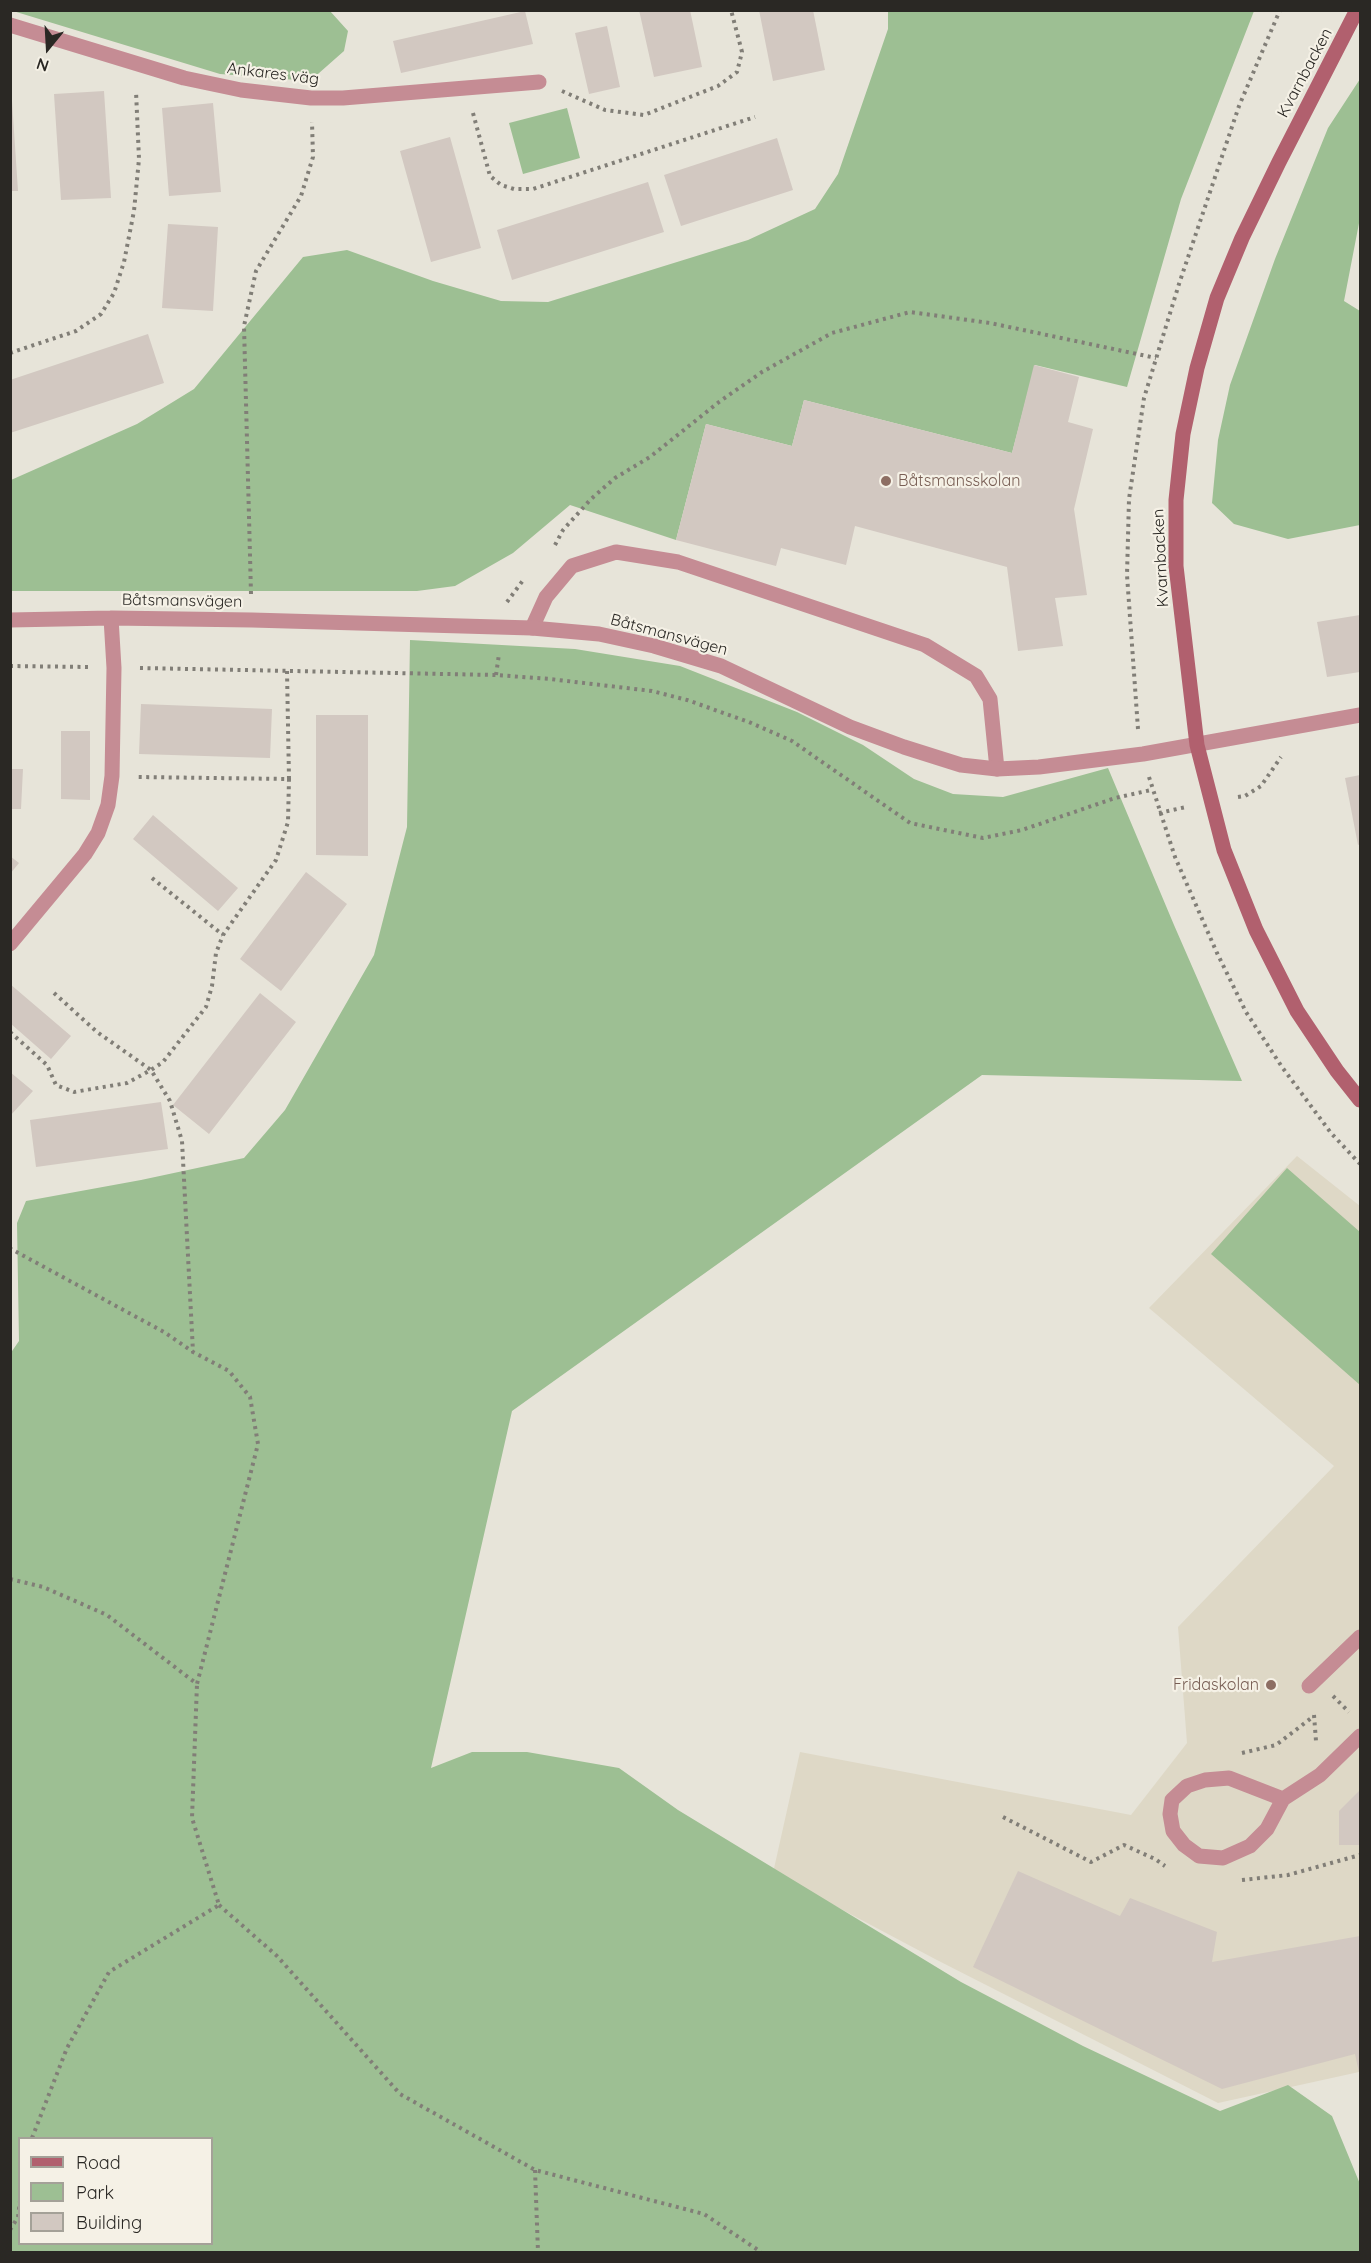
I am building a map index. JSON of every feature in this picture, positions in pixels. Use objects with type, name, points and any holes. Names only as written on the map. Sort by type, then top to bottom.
[{"type":"street","name":"Kvarnbacken","points":[[1357,10],[1279,162],[1216,298],[1197,368],[1183,434],[1176,501],[1176,566],[1197,745],[1224,850],[1256,930],[1296,1011],[1360,1100]]},
{"type":"street","name":"Ankares väg","points":[[10,26],[184,78],[241,90],[311,98],[343,98],[539,82]]},
{"type":"street","points":[[532,628],[546,597],[572,566],[616,552],[678,562],[925,645],[976,676],[990,699],[997,768]]},
{"type":"street","name":"Båtsmansvägen","points":[[10,620],[111,618],[252,620],[532,628],[599,634],[654,646],[721,666],[850,727],[904,747],[961,765],[997,768],[1039,767],[1143,754],[1360,715]]},
{"type":"street","name":"Båtsmansvägen","points":[[10,944],[85,854],[98,833],[108,805],[112,776],[114,668],[111,618]]},
{"type":"street","points":[[1309,1686],[1360,1637]]},
{"type":"street","points":[[1283,1799],[1229,1778],[1204,1780],[1187,1786],[1172,1800],[1170,1814],[1173,1831],[1184,1845],[1199,1856],[1223,1858],[1250,1846],[1267,1829],[1283,1799],[1320,1774],[1360,1736]]},
{"type":"path","points":[[539,82],[605,110],[644,115],[718,86],[737,72],[742,52],[731,10]]},
{"type":"path","points":[[10,353],[76,331],[101,314],[114,293],[124,262],[134,211],[139,159],[134,63]]},
{"type":"path","points":[[467,89],[489,176],[501,185],[514,189],[533,189],[755,117]]},
{"type":"path","points":[[252,620],[244,326],[256,271],[301,196],[313,157],[311,98]]},
{"type":"path","points":[[552,550],[563,530],[591,499],[615,478],[650,457],[719,402],[762,372],[832,333],[910,312],[990,323],[1156,357]]},
{"type":"path","points":[[496,675],[508,600],[527,575]]},
{"type":"path","points":[[10,666],[496,675],[652,691],[687,700],[749,722],[792,741],[910,823],[983,838],[1022,831],[1115,798],[1152,790]]},
{"type":"path","points":[[10,1032],[47,1065],[56,1084],[74,1092],[128,1083],[151,1070],[163,1062],[206,1007],[212,986],[216,952],[223,934],[276,860],[288,822],[287,671]]},
{"type":"path","points":[[112,776],[289,779]]},
{"type":"path","points":[[152,878],[223,934]]},
{"type":"path","points":[[54,993],[97,1032],[151,1070],[171,1101],[182,1141],[193,1352]]},
{"type":"path","points":[[11,1249],[164,1332],[193,1352],[229,1371],[250,1396],[258,1444],[197,1683],[192,1818],[219,1905],[277,1956],[400,2094],[535,2170],[704,2214],[761,2253]]},
{"type":"path","points":[[10,1579],[43,1587],[107,1615],[197,1683]]},
{"type":"path","points":[[1328,1690],[1352,1714]]},
{"type":"path","points":[[1313,1710],[1320,1774]]},
{"type":"path","points":[[33,2137],[67,2048],[109,1972],[219,1905]]},
{"type":"path","points":[[535,2170],[538,2253]]},
{"type":"path","points":[[10,2230],[18,2217]]},
{"type":"shaded area","name":"Fridaskolan","points":[[1297,1156],[1360,1206],[1360,2077],[1359,2072],[1218,2103],[935,1959],[773,1873],[800,1752],[1131,1815],[1187,1743],[1178,1627],[1334,1466],[1149,1308]]},
{"type":"green space","points":[[13,11],[330,11],[348,31],[344,51],[310,81],[220,74]]},
{"type":"green space","points":[[888,11],[1254,11],[1181,199],[1127,387],[1035,365],[1012,453],[804,400],[792,446],[706,424],[676,540],[570,505],[513,553],[455,586],[417,591],[11,591],[11,480],[137,424],[194,389],[303,257],[347,250],[433,281],[501,301],[548,302],[748,240],[815,209],[838,174],[888,29]]},
{"type":"green space","points":[[1360,79],[1360,218],[1344,301],[1360,311],[1360,525],[1288,539],[1234,524],[1212,503],[1218,440],[1230,385],[1275,259],[1328,128]]},
{"type":"green space","points":[[567,108],[580,158],[523,174],[509,123]]},
{"type":"green space","points":[[410,640],[575,649],[680,666],[797,712],[863,745],[914,779],[953,794],[1003,797],[1108,768],[1242,1081],[982,1075],[512,1411],[431,1768],[472,1752],[527,1752],[619,1768],[678,1810],[961,1982],[1083,2046],[1220,2111],[1288,2085],[1332,2116],[1360,2184],[1360,2252],[11,2252],[10,1354],[19,1341],[17,1223],[26,1201],[244,1158],[285,1110],[374,955],[407,827]]},
{"type":"green space","points":[[1287,1168],[1360,1232],[1360,1385],[1211,1254]]},
{"type":"building","points":[[639,10],[690,10],[702,67],[654,77]]},
{"type":"building","points":[[759,10],[813,10],[825,70],[773,81]]},
{"type":"building","points":[[525,11],[533,44],[401,73],[393,41]]},
{"type":"building","points":[[607,26],[620,87],[589,94],[575,33]]},
{"type":"building","points":[[104,91],[111,198],[61,200],[54,94]]},
{"type":"building","points":[[10,101],[12,101],[18,191],[10,191]]},
{"type":"building","points":[[213,103],[221,192],[169,196],[162,108]]},
{"type":"building","points":[[450,137],[481,248],[431,262],[400,151]]},
{"type":"building","points":[[777,138],[793,190],[681,226],[664,175]]},
{"type":"building","points":[[648,182],[664,232],[512,280],[497,230]]},
{"type":"building","points":[[168,224],[218,227],[213,311],[162,308]]},
{"type":"building","points":[[148,334],[164,383],[10,433],[10,380]]},
{"type":"building","name":"Båtsmansskolan","points":[[1034,365],[1079,377],[1068,422],[1093,429],[1074,509],[1087,595],[1055,598],[1063,646],[1018,651],[1007,567],[855,526],[846,565],[781,548],[776,566],[676,540],[706,424],[792,446],[804,400],[1012,453]]},
{"type":"building","points":[[1360,615],[1360,672],[1327,677],[1317,622]]},
{"type":"building","points":[[141,704],[272,709],[270,758],[139,754]]},
{"type":"building","points":[[316,715],[368,715],[368,856],[316,855]]},
{"type":"building","points":[[61,731],[90,731],[90,800],[61,799]]},
{"type":"building","points":[[10,769],[23,769],[21,809],[10,809]]},
{"type":"building","points":[[1360,775],[1360,844],[1358,845],[1345,778]]},
{"type":"building","points":[[153,815],[238,888],[218,911],[133,839]]},
{"type":"building","points":[[10,856],[19,863],[10,874]]},
{"type":"building","points":[[306,872],[347,904],[281,991],[240,959]]},
{"type":"building","points":[[10,984],[71,1036],[51,1059],[10,1023]]},
{"type":"building","points":[[260,993],[296,1022],[209,1134],[173,1105]]},
{"type":"building","points":[[10,1072],[33,1091],[10,1116]]},
{"type":"building","points":[[161,1102],[168,1149],[36,1167],[30,1120]]},
{"type":"building","points":[[1360,1790],[1360,1845],[1339,1845],[1339,1811]]},
{"type":"building","points":[[1018,1871],[1120,1916],[1130,1898],[1217,1932],[1212,1962],[1360,1936],[1360,2077],[1355,2054],[1222,2089],[973,1967]]},
{"type":"place","name":"Båtsmansskolan","points":[[886,481]]},
{"type":"place","name":"Fridaskolan","points":[[1271,1685]]}]
